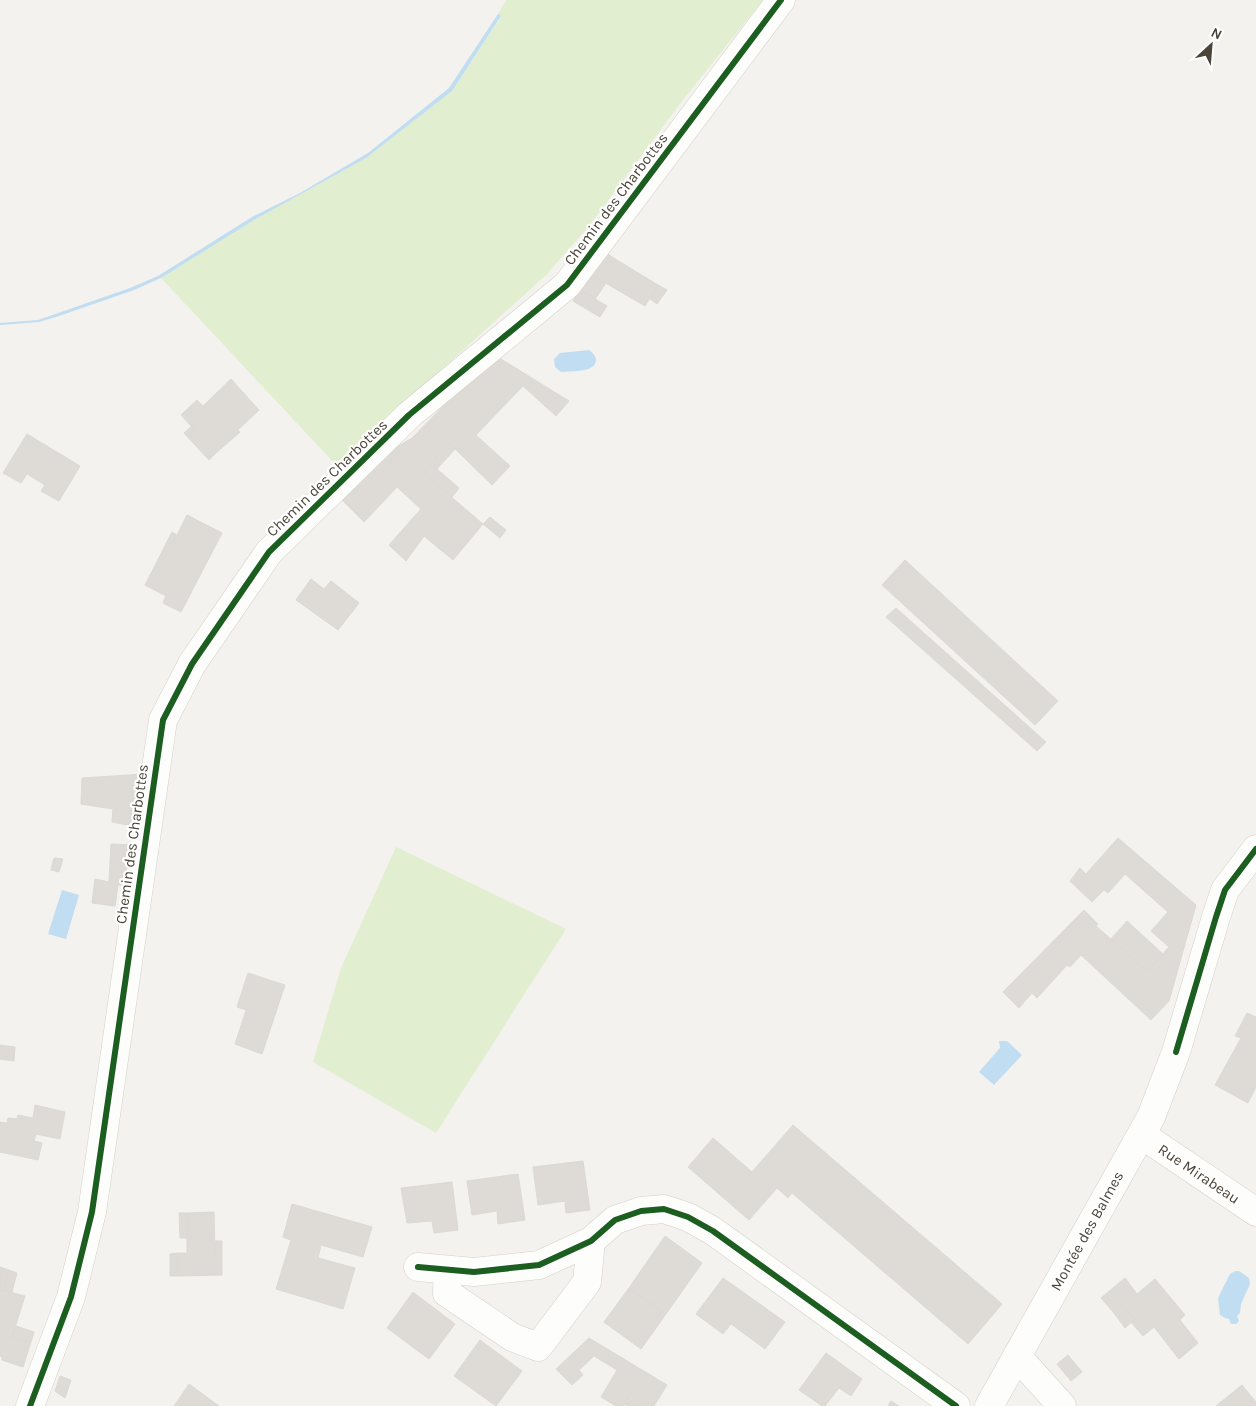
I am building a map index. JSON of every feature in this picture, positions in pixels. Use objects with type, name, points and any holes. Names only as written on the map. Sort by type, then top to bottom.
[{"type":"street","name":"Chemin des Charbottes","points":[[40,1402],[71,1297],[92,1212],[162,720],[192,664],[270,552],[410,416],[567,285],[781,0]]},
{"type":"street","name":"Montée des Balmes","points":[[989,1406],[1151,1117],[1176,1052],[1225,890],[1256,849]]},
{"type":"street","name":"Rue Mirabeau","points":[[1142,1135],[1256,1212]]},
{"type":"street","points":[[418,1267],[474,1272],[539,1265],[591,1241],[615,1220],[641,1211],[664,1209],[688,1217],[713,1231],[956,1406]]},
{"type":"street","points":[[448,1270],[447,1292],[512,1337],[538,1347],[587,1282],[591,1241]]},
{"type":"street","points":[[1018,1356],[1062,1406]]},
{"type":"green space","points":[[506,0],[763,0],[682,101],[590,225],[546,275],[336,465],[161,278],[254,220],[366,158],[452,91],[501,17],[498,14]]},
{"type":"green space","points":[[396,847],[566,929],[436,1133],[313,1062],[341,968]]},
{"type":"water","points":[[498,14],[501,16],[452,91],[366,158],[254,220],[161,278],[134,290],[39,322],[0,325],[0,323],[38,320],[130,288],[158,276],[252,217],[300,193],[368,153],[449,88]]},
{"type":"water","points":[[589,350],[596,359],[595,364],[588,369],[561,372],[555,367],[554,359],[560,353]]},
{"type":"water","points":[[62,890],[79,895],[66,939],[48,934]]},
{"type":"water","points":[[999,1041],[1007,1041],[1022,1055],[994,1085],[979,1072],[1000,1048]]},
{"type":"water","points":[[1239,1271],[1249,1278],[1250,1284],[1241,1304],[1240,1313],[1237,1316],[1239,1321],[1236,1324],[1231,1324],[1229,1319],[1220,1315],[1218,1298],[1230,1274]]},
{"type":"building","points":[[604,252],[658,285],[645,306],[590,274]]},
{"type":"building","points":[[590,274],[606,283],[595,299],[580,290]]},
{"type":"building","points":[[658,285],[667,290],[657,304],[650,299]]},
{"type":"building","points":[[580,290],[607,306],[600,317],[573,301]]},
{"type":"building","points":[[501,359],[569,401],[556,416],[523,386],[476,435],[510,466],[492,485],[449,443],[423,473],[483,524],[453,560],[424,536],[406,561],[389,545],[421,509],[397,487],[364,522],[341,499],[392,450],[412,438],[463,386]]},
{"type":"building","points":[[231,379],[259,410],[238,430],[240,432],[216,453],[181,415],[197,400],[203,406]]},
{"type":"building","points":[[191,427],[216,453],[209,460],[184,433]]},
{"type":"building","points":[[27,434],[80,466],[59,501],[41,491],[45,485],[27,474],[21,483],[3,473]]},
{"type":"building","points":[[449,443],[455,449],[437,469],[459,488],[452,497],[423,473]]},
{"type":"building","points":[[187,515],[222,533],[181,612],[163,603],[166,596],[145,585],[172,532],[177,535]]},
{"type":"building","points":[[490,517],[506,530],[500,538],[483,524]]},
{"type":"building","points":[[905,560],[1058,701],[1035,725],[882,585]]},
{"type":"building","points":[[311,579],[324,589],[331,581],[359,603],[338,630],[296,600]]},
{"type":"building","points":[[896,608],[1046,742],[1037,751],[886,617]]},
{"type":"building","points":[[145,774],[133,826],[112,822],[113,809],[81,804],[82,778]]},
{"type":"building","points":[[1118,838],[1196,905],[1169,1001],[1151,1020],[1081,955],[1070,967],[1067,965],[1037,998],[1032,993],[1019,1008],[1003,992],[1084,910],[1098,924],[1096,926],[1147,971],[1169,947],[1151,931],[1168,912],[1125,874],[1108,893],[1104,890],[1092,902],[1070,881],[1080,868],[1086,874]]},
{"type":"building","points":[[111,844],[134,845],[132,885],[118,885],[115,906],[92,903],[95,879],[109,882]]},
{"type":"building","points":[[54,858],[63,859],[59,872],[51,870]]},
{"type":"building","points":[[1127,921],[1163,954],[1147,971],[1111,939]]},
{"type":"building","points":[[248,973],[285,985],[262,1054],[235,1044],[246,1010],[237,1007]]},
{"type":"building","points":[[1247,1013],[1256,1017],[1256,1087],[1248,1103],[1215,1085],[1241,1038],[1235,1036]]},
{"type":"building","points":[[0,1045],[15,1047],[14,1061],[0,1059]]},
{"type":"building","points":[[35,1105],[65,1112],[60,1139],[36,1134],[34,1141],[42,1143],[38,1160],[0,1152],[0,1122],[7,1123],[8,1118],[17,1119],[18,1115],[33,1118]]},
{"type":"building","points":[[793,1125],[1002,1304],[968,1344],[792,1193],[788,1198],[777,1188],[749,1220],[688,1167],[713,1138],[752,1172]]},
{"type":"building","points":[[583,1161],[590,1210],[566,1213],[565,1201],[538,1205],[533,1167]]},
{"type":"building","points":[[518,1174],[525,1220],[498,1224],[497,1211],[472,1215],[467,1181]]},
{"type":"building","points":[[452,1182],[458,1230],[434,1233],[432,1221],[407,1223],[401,1188]]},
{"type":"building","points":[[292,1204],[372,1227],[363,1257],[321,1245],[318,1258],[355,1268],[343,1309],[276,1289],[291,1240],[283,1237]]},
{"type":"building","points":[[214,1212],[215,1253],[222,1253],[222,1275],[178,1276],[178,1253],[187,1253],[187,1213]]},
{"type":"building","points":[[179,1213],[187,1213],[187,1238],[180,1238]]},
{"type":"building","points":[[665,1236],[702,1263],[666,1314],[629,1288]]},
{"type":"building","points":[[215,1241],[222,1241],[222,1253],[215,1253]]},
{"type":"building","points":[[178,1253],[178,1276],[170,1276],[170,1254]]},
{"type":"building","points":[[0,1267],[9,1270],[3,1290],[25,1296],[12,1337],[31,1342],[23,1367],[2,1360],[0,1356]]},
{"type":"building","points":[[9,1270],[17,1273],[12,1292],[3,1290]]},
{"type":"building","points":[[723,1278],[785,1322],[765,1349],[731,1324],[723,1334],[696,1314]]},
{"type":"building","points":[[1125,1278],[1137,1294],[1155,1279],[1185,1315],[1180,1320],[1198,1343],[1179,1359],[1154,1327],[1143,1336],[1131,1322],[1135,1319],[1123,1305],[1114,1313],[1101,1298]]},
{"type":"building","points":[[629,1288],[666,1314],[641,1349],[604,1322]]},
{"type":"building","points":[[413,1292],[455,1324],[429,1359],[387,1328]]},
{"type":"building","points":[[1123,1305],[1135,1319],[1125,1328],[1114,1313]]},
{"type":"building","points":[[16,1326],[34,1332],[31,1342],[12,1337]]},
{"type":"building","points":[[589,1338],[667,1385],[654,1406],[631,1392],[623,1406],[616,1406],[601,1397],[617,1370],[594,1356],[579,1370],[583,1375],[572,1385],[556,1369]]},
{"type":"building","points":[[480,1340],[522,1371],[496,1406],[454,1376]]},
{"type":"building","points":[[826,1353],[862,1379],[851,1396],[839,1388],[825,1406],[822,1406],[799,1390]]},
{"type":"building","points":[[1068,1355],[1082,1372],[1071,1381],[1057,1364]]},
{"type":"building","points":[[60,1376],[71,1380],[65,1398],[55,1391]]},
{"type":"building","points":[[189,1384],[219,1406],[174,1406]]},
{"type":"building","points":[[1242,1385],[1256,1402],[1256,1406],[1216,1406]]},
{"type":"building","points":[[631,1392],[654,1406],[627,1406],[624,1404]]},
{"type":"building","points":[[891,1401],[899,1406],[888,1406]]},
{"type":"cycle path","points":[[30,1406],[71,1297],[92,1212],[163,720],[192,664],[269,552],[409,415],[567,285],[781,0]]},
{"type":"cycle path","points":[[1176,1052],[1225,890],[1256,849]]},
{"type":"cycle path","points":[[418,1267],[474,1272],[539,1265],[591,1241],[615,1220],[641,1211],[664,1209],[688,1217],[713,1231],[956,1406]]}]
